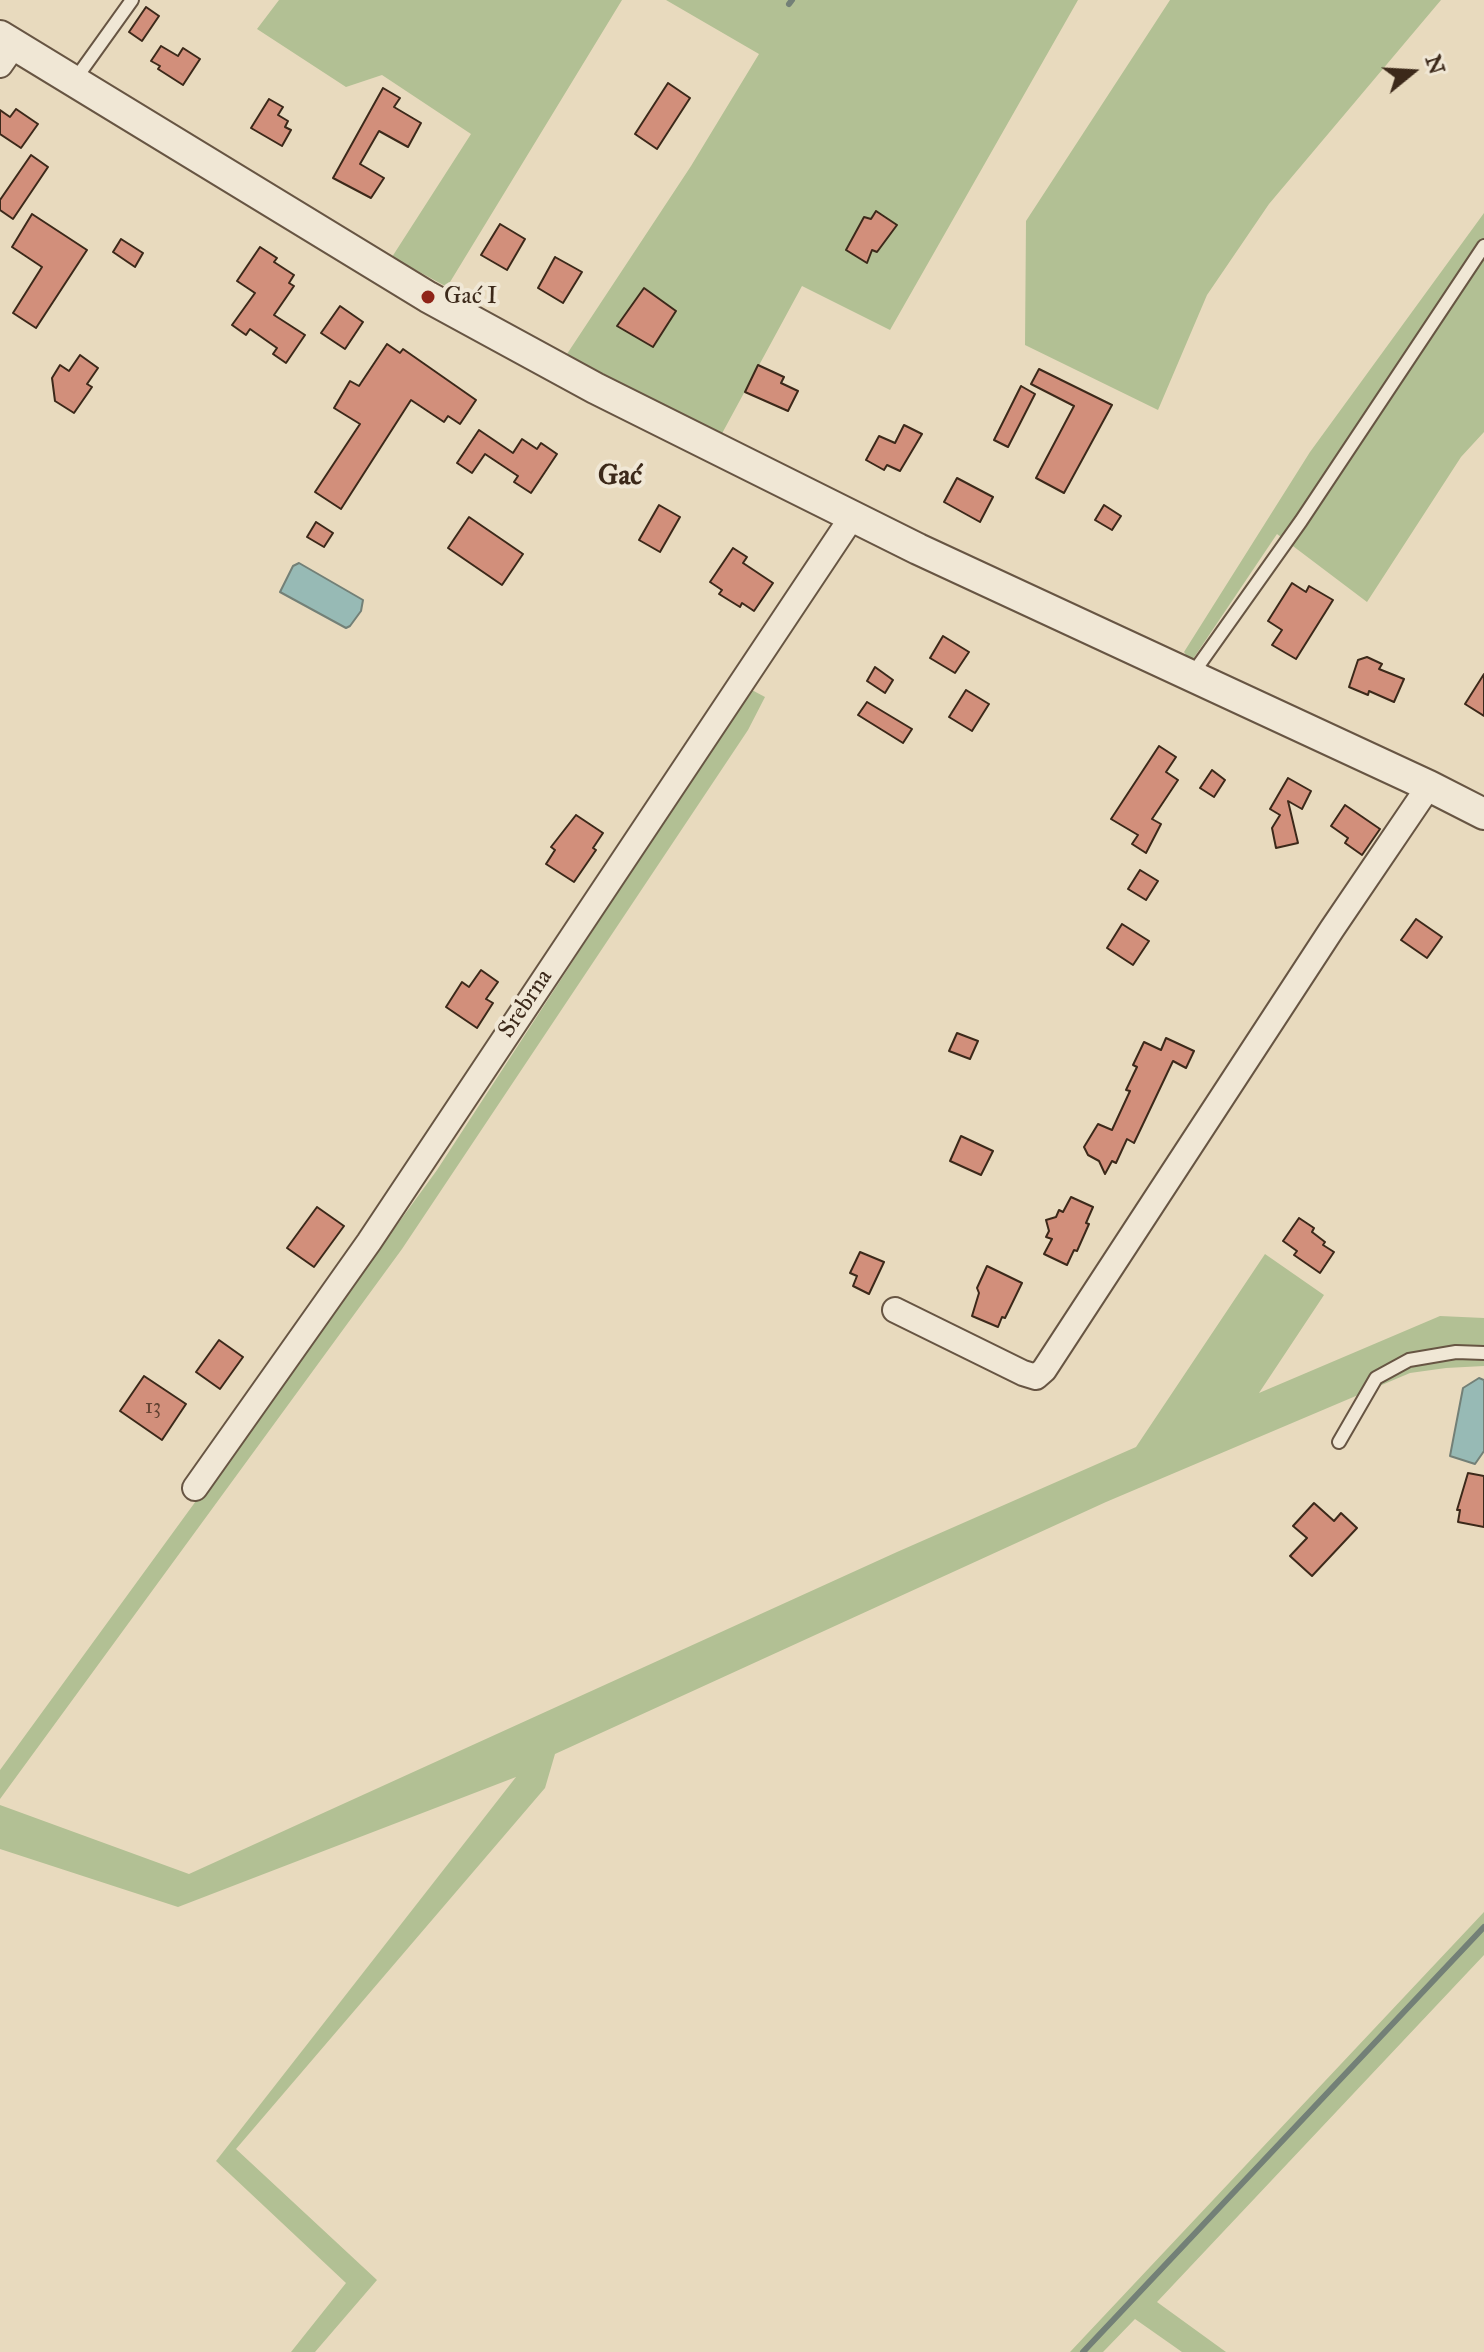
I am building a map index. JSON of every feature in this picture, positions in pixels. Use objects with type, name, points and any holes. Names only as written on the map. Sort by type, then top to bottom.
[{"type":"street","points":[[5,48],[74,81],[428,297],[595,388],[852,517],[1484,814]]},
{"type":"street","name":"Srebrna","points":[[195,1488],[369,1242],[852,517]]},
{"type":"street","points":[[895,1310],[1023,1373],[1036,1377],[1044,1370],[1429,786]]},
{"type":"lane","points":[[74,81],[132,0]]},
{"type":"lane","points":[[1191,677],[1301,521],[1484,246]]},
{"type":"lane","points":[[1339,1442],[1376,1378],[1409,1360],[1456,1352],[1484,1353]]},
{"type":"green space","points":[[279,0],[622,0],[447,287],[392,257],[471,134],[382,75],[346,87],[257,29]]},
{"type":"green space","points":[[666,0],[1078,0],[890,330],[802,286],[719,439],[567,354],[691,166],[759,54]]},
{"type":"green space","points":[[1170,0],[1441,0],[1269,204],[1207,295],[1158,410],[1025,345],[1026,221]]},
{"type":"green space","points":[[1484,213],[1484,432],[1461,457],[1367,602],[1277,534],[1191,662],[1184,652],[1310,452]]},
{"type":"green space","points":[[750,689],[765,697],[748,730],[402,1249],[0,1799],[0,1770],[437,1170]]},
{"type":"green space","points":[[1265,1254],[1324,1295],[1259,1393],[1440,1316],[1484,1318],[1484,1366],[1410,1373],[1106,1502],[555,1754],[545,1788],[236,2149],[377,2280],[315,2352],[291,2352],[346,2283],[216,2161],[516,1777],[178,1907],[0,1849],[0,1805],[189,1874],[897,1552],[1136,1447]]},
{"type":"green space","points":[[1484,1912],[1484,1955],[1157,2302],[1226,2352],[1182,2352],[1135,2319],[1103,2352],[1070,2352]]},
{"type":"water","points":[[299,563],[363,600],[361,611],[350,626],[346,628],[280,592],[293,566]]},
{"type":"water","points":[[1479,1378],[1484,1380],[1484,1451],[1475,1464],[1450,1456],[1463,1388]]},
{"type":"building","points":[[146,7],[159,16],[142,41],[129,32]]},
{"type":"building","points":[[161,46],[178,56],[183,48],[200,59],[183,85],[151,61]]},
{"type":"building","points":[[668,83],[690,98],[657,149],[635,134]]},
{"type":"building","points":[[383,88],[400,98],[394,107],[421,123],[408,147],[379,131],[360,164],[384,178],[371,198],[333,178]]},
{"type":"building","points":[[269,99],[283,107],[278,115],[288,121],[285,127],[291,130],[282,146],[251,128]]},
{"type":"building","points":[[16,109],[38,124],[21,148],[0,134],[0,110],[10,117]]},
{"type":"building","points":[[31,155],[48,167],[13,219],[0,210],[0,200]]},
{"type":"building","points":[[876,211],[897,225],[877,252],[872,250],[867,263],[846,250],[864,217],[871,219]]},
{"type":"building","points":[[32,214],[87,250],[36,328],[13,313],[42,267],[12,247]]},
{"type":"building","points":[[500,224],[525,239],[507,270],[481,255]]},
{"type":"building","points":[[121,239],[143,253],[135,267],[113,252]]},
{"type":"building","points":[[260,247],[277,258],[274,262],[294,275],[289,283],[294,286],[274,315],[305,335],[286,363],[273,354],[277,348],[250,329],[246,335],[232,325],[255,293],[237,281]]},
{"type":"building","points":[[555,257],[582,272],[563,303],[538,288]]},
{"type":"building","points":[[644,288],[676,311],[653,347],[617,326]]},
{"type":"building","points":[[340,306],[363,322],[345,349],[321,333]]},
{"type":"building","points":[[387,344],[400,353],[403,349],[476,400],[460,424],[448,416],[444,422],[411,400],[341,509],[315,492],[360,424],[334,408],[350,381],[359,386]]},
{"type":"building","points":[[80,355],[98,368],[87,384],[92,387],[74,413],[55,401],[52,378],[60,365],[69,371]]},
{"type":"building","points":[[758,365],[784,377],[781,383],[798,391],[788,411],[745,392]]},
{"type":"building","points":[[1039,369],[1112,405],[1064,493],[1036,478],[1074,406],[1031,384]]},
{"type":"building","points":[[1021,386],[1035,394],[1008,447],[994,440]]},
{"type":"building","points":[[904,425],[922,434],[900,471],[887,465],[884,470],[866,460],[879,436],[895,443]]},
{"type":"building","points":[[479,430],[513,453],[522,439],[537,449],[541,443],[557,454],[531,493],[514,482],[518,476],[485,454],[472,473],[457,463]]},
{"type":"building","points":[[957,478],[993,497],[980,522],[944,502]]},
{"type":"building","points":[[659,505],[680,517],[660,552],[639,540]]},
{"type":"building","points":[[1104,505],[1121,516],[1112,530],[1095,520]]},
{"type":"building","points":[[469,517],[523,554],[502,585],[448,548]]},
{"type":"building","points":[[316,522],[333,533],[324,547],[307,537]]},
{"type":"building","points":[[733,548],[747,557],[743,563],[773,583],[754,611],[742,603],[740,607],[719,594],[722,590],[710,582]]},
{"type":"building","points":[[1292,583],[1306,592],[1309,586],[1333,600],[1296,659],[1272,645],[1282,630],[1268,621]]},
{"type":"building","points":[[943,636],[969,652],[955,673],[930,658]]},
{"type":"building","points":[[1367,657],[1382,664],[1379,669],[1404,679],[1394,702],[1369,691],[1368,695],[1349,687],[1358,660]]},
{"type":"building","points":[[875,667],[893,680],[885,693],[867,681]]},
{"type":"building","points":[[1484,674],[1484,716],[1465,704]]},
{"type":"building","points":[[966,690],[989,704],[972,731],[949,717]]},
{"type":"building","points":[[867,702],[912,729],[903,743],[858,715]]},
{"type":"building","points":[[1159,746],[1176,757],[1166,772],[1178,780],[1152,819],[1161,824],[1146,853],[1132,844],[1138,835],[1111,819]]},
{"type":"building","points":[[1212,770],[1225,780],[1214,797],[1200,788]]},
{"type":"building","points":[[1288,778],[1311,791],[1302,809],[1288,801],[1298,843],[1276,848],[1272,828],[1280,815],[1270,809]]},
{"type":"building","points":[[1345,805],[1380,829],[1362,855],[1345,843],[1348,838],[1331,826]]},
{"type":"building","points":[[576,815],[603,833],[593,848],[596,850],[574,882],[546,864],[555,850],[551,847]]},
{"type":"building","points":[[1140,870],[1158,881],[1146,900],[1128,889]]},
{"type":"building","points":[[1416,919],[1442,937],[1427,958],[1401,940]]},
{"type":"building","points":[[1122,924],[1149,941],[1133,965],[1107,948]]},
{"type":"building","points":[[481,970],[498,982],[486,999],[493,1003],[477,1028],[446,1007],[462,982],[469,987]]},
{"type":"building","points":[[957,1033],[978,1041],[970,1059],[949,1051]]},
{"type":"building","points":[[1166,1038],[1194,1051],[1186,1068],[1173,1061],[1134,1143],[1127,1139],[1116,1163],[1112,1161],[1105,1174],[1099,1161],[1088,1155],[1084,1147],[1098,1124],[1112,1130],[1130,1091],[1126,1090],[1137,1067],[1133,1065],[1144,1042],[1161,1050]]},
{"type":"building","points":[[961,1136],[993,1151],[981,1175],[950,1161]]},
{"type":"building","points":[[1071,1197],[1093,1207],[1077,1251],[1074,1250],[1067,1265],[1044,1254],[1052,1239],[1046,1237],[1049,1231],[1046,1220],[1056,1217],[1059,1210],[1063,1212]]},
{"type":"building","points":[[317,1207],[344,1226],[314,1267],[287,1248]]},
{"type":"building","points":[[1299,1218],[1314,1228],[1312,1232],[1334,1252],[1320,1273],[1294,1255],[1297,1251],[1283,1241]]},
{"type":"building","points":[[860,1252],[884,1262],[869,1294],[853,1286],[857,1276],[850,1273]]},
{"type":"building","points":[[987,1266],[1022,1283],[998,1327],[972,1316],[979,1293],[977,1288]]},
{"type":"building","points":[[219,1340],[243,1357],[220,1389],[196,1372]]},
{"type":"building","points":[[144,1376],[186,1404],[162,1440],[120,1411]]},
{"type":"building","points":[[1468,1473],[1484,1476],[1484,1527],[1458,1522],[1460,1510],[1457,1510]]},
{"type":"building","points":[[1314,1503],[1334,1521],[1341,1513],[1357,1528],[1312,1576],[1290,1556],[1307,1538],[1293,1526]]},
{"type":"waterway","points":[[789,4],[792,0]]},
{"type":"waterway","points":[[1083,2352],[1484,1927]]},
{"type":"place","name":"Gać I","points":[[428,297]]},
{"type":"district","name":"Gać","points":[[620,477]]}]
